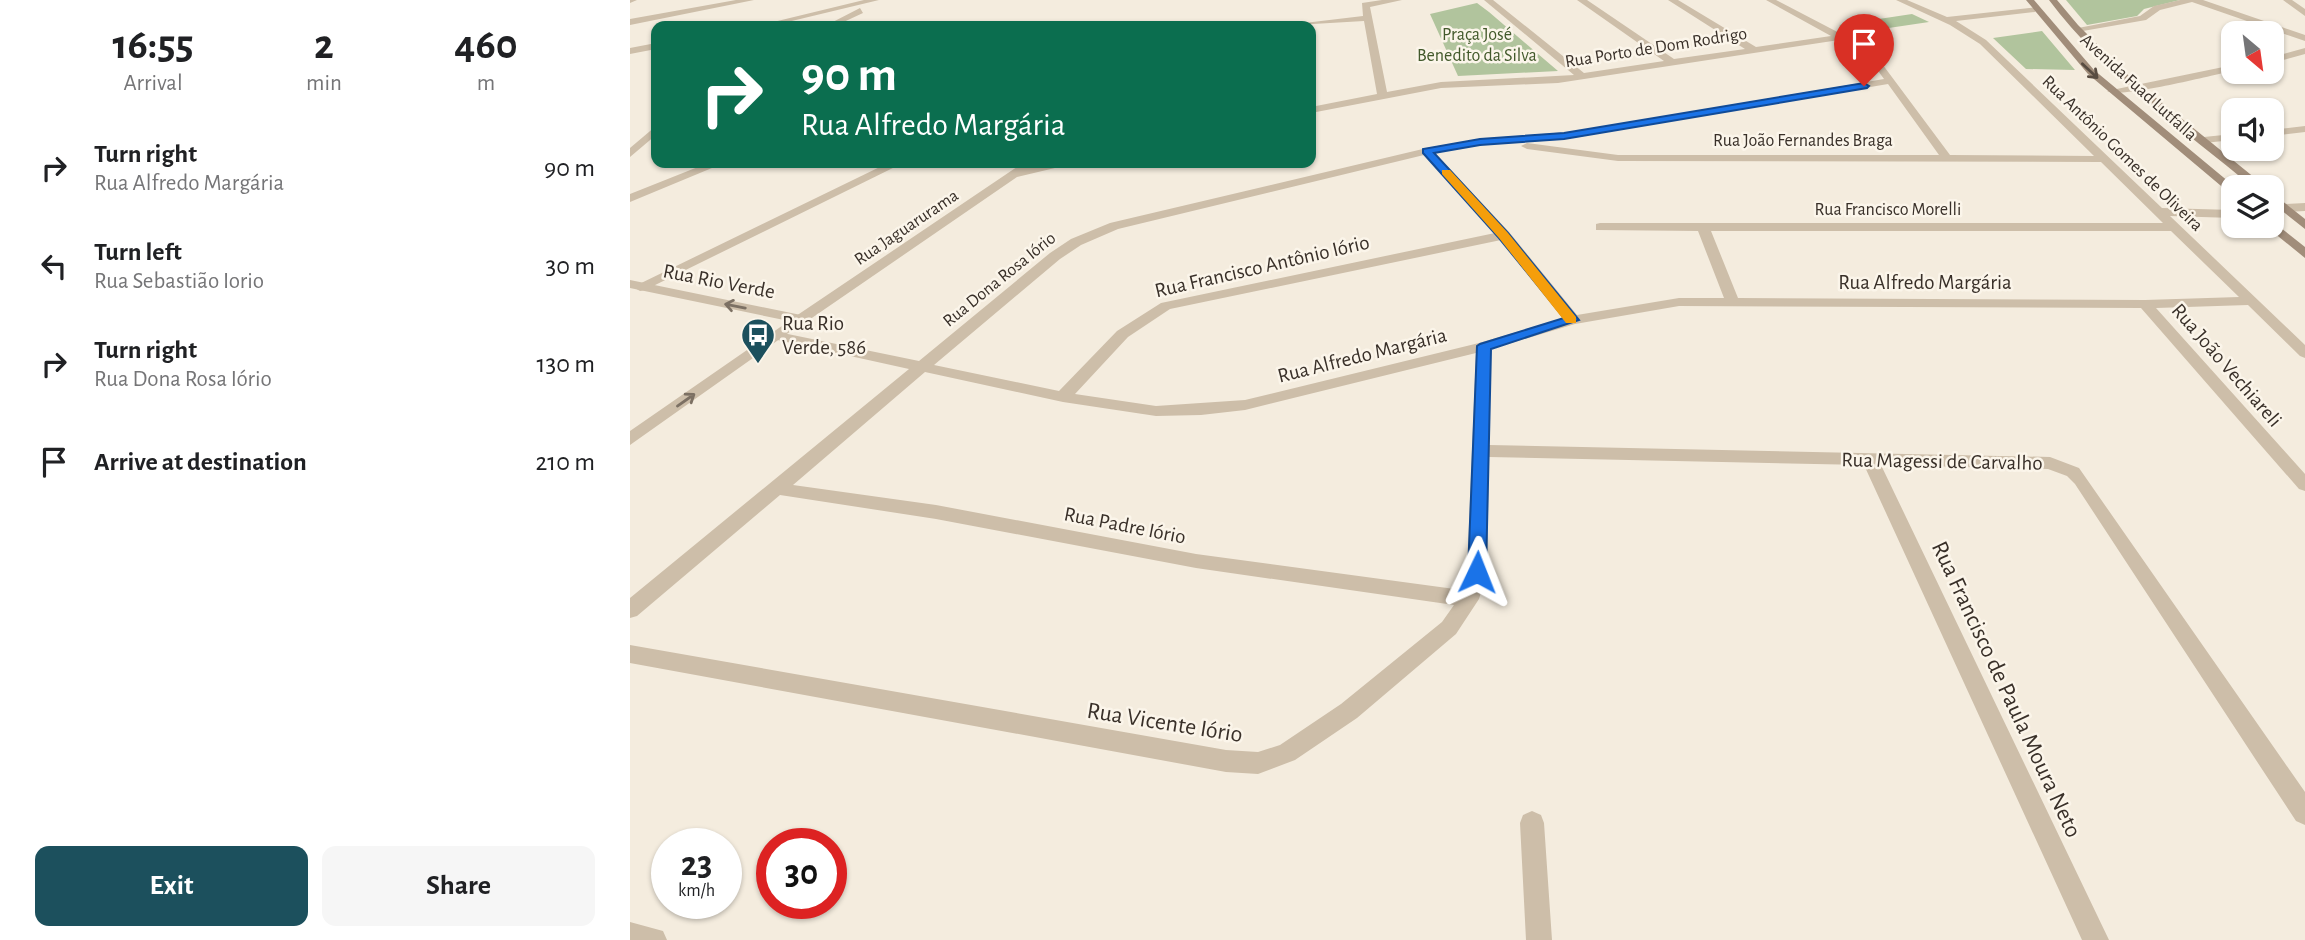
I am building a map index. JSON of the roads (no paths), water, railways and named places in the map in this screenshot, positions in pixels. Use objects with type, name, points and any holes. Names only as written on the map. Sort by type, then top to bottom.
[{"type":"main road","name":"Avenida Fuad Lutfalla","points":[[2053,0],[2077,29],[2138,88],[2246,175]]},
{"type":"main road","name":"Avenida Fuad Lutfalla","points":[[2033,5],[2075,56],[2112,91],[2221,182]]},
{"type":"main road","points":[[2285,208],[2305,225]]},
{"type":"main road","points":[[2284,236],[2305,254]]},
{"type":"street","points":[[630,22],[750,0]]},
{"type":"street","points":[[783,21],[875,0]]},
{"type":"street","points":[[838,21],[881,0]]},
{"type":"street","points":[[1382,95],[1366,3],[1398,0]]},
{"type":"street","points":[[1488,0],[1582,76]]},
{"type":"street","points":[[1581,0],[1672,62]]},
{"type":"street","points":[[1672,0],[1754,50]]},
{"type":"street","points":[[1770,0],[1874,58],[1946,157]]},
{"type":"street","name":"Rua Antônio Gomes de Oliveira","points":[[1900,0],[1947,20],[1983,42],[2101,159],[2162,212],[2305,354]]},
{"type":"street","points":[[2077,29],[2143,18],[2157,8],[2192,0],[2305,38]]},
{"type":"street","points":[[2287,0],[2305,13]]},
{"type":"street","points":[[1947,20],[2033,5]]},
{"type":"street","points":[[831,10],[849,11],[842,19]]},
{"type":"street","points":[[1316,23],[1368,18]]},
{"type":"street","name":"Rua Porto de Dom Rodrigo","points":[[1316,109],[1441,85],[1535,82],[1840,37]]},
{"type":"street","points":[[630,51],[651,47]]},
{"type":"street","points":[[2284,57],[2305,51]]},
{"type":"street","points":[[2284,60],[2305,65]]},
{"type":"street","points":[[2112,91],[2221,71]]},
{"type":"street","name":"Rua Dona Rosa Iório","points":[[630,610],[773,488],[1055,256],[1076,242],[1114,226],[1427,151],[1578,134],[1890,81]]},
{"type":"street","points":[[2284,132],[2305,129]]},
{"type":"street","points":[[630,154],[651,134]]},
{"type":"street","points":[[2204,140],[2221,138]]},
{"type":"street","name":"Rua João Fernandes Braga","points":[[1507,141],[1547,150],[1618,158],[2101,159]]},
{"type":"street","points":[[1427,151],[1503,235],[1573,320]]},
{"type":"street","points":[[630,198],[705,168]]},
{"type":"street","points":[[635,285],[886,168]]},
{"type":"street","name":"Rua Jaguarurama","points":[[802,319],[1023,168]]},
{"type":"street","points":[[1014,174],[1045,168]]},
{"type":"street","points":[[2285,208],[2305,207]]},
{"type":"street","points":[[2162,212],[2221,214]]},
{"type":"street","name":"Rua Francisco Morelli","points":[[1600,227],[2176,227]]},
{"type":"street","points":[[1703,227],[1733,302]]},
{"type":"street","name":"Rua Francisco Antônio Iório","points":[[1063,397],[1126,328],[1144,315],[1166,306],[1503,235]]},
{"type":"street","name":"Rua Rio Verde","points":[[635,285],[802,319]]},
{"type":"street","name":"Rua Alfredo Margária","points":[[778,336],[1063,397],[1156,411],[1201,410],[1245,405],[1484,346],[1573,320],[1679,302],[2145,304],[2251,301]]},
{"type":"street","name":"Rua João Vechiareli","points":[[2145,304],[2305,485]]},
{"type":"street","name":"Rua Rio Verde","points":[[630,439],[802,319]]},
{"type":"street","name":"Rua Vicente Iório","points":[[630,654],[1226,761],[1258,763],[1287,753],[1349,711],[1449,628],[1469,599],[1477,572],[1484,346]]},
{"type":"street","name":"Rua Magessi de Carvalho","points":[[1480,451],[2050,463],[2073,472],[2081,480],[2305,813]]},
{"type":"street","name":"Rua Francisco de Paula Moura Neto","points":[[1870,460],[2096,940]]},
{"type":"street","name":"Rua Padre Iório","points":[[773,488],[936,512],[1196,561],[1469,599]]},
{"type":"street","points":[[1532,823],[1539,940]]},
{"type":"street","points":[[630,935],[654,940]]},
{"type":"place","name":"Rua Rio Verde, 586","points":[[758,365]]},
{"type":"park label","name":"Praça José Benedito da Silva","points":[[1477,44]]}]
